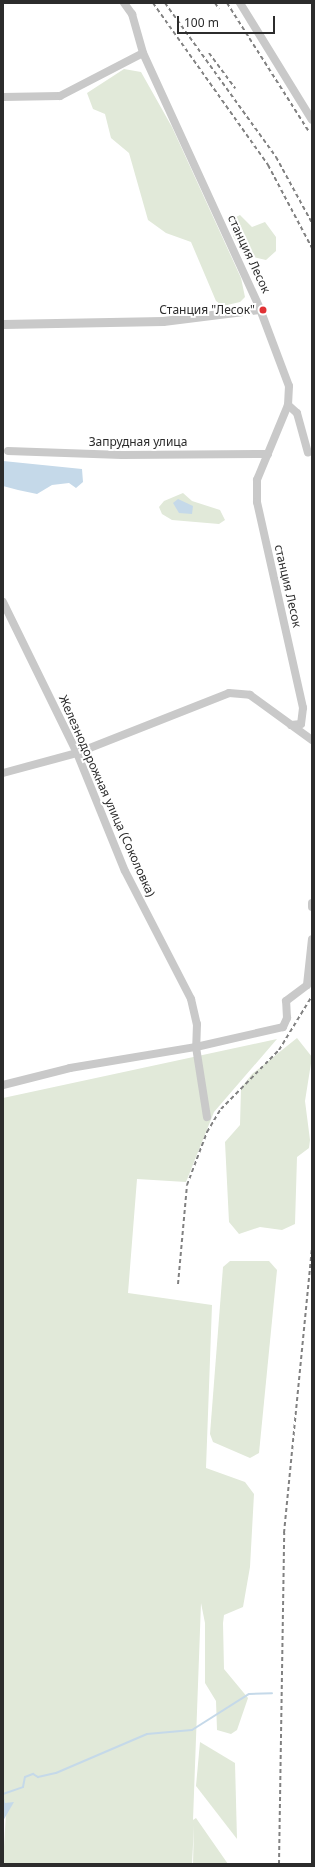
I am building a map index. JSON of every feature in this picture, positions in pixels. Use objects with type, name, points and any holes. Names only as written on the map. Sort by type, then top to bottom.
[{"type":"street","name":"станция Лесок","points":[[124,3],[132,14],[142,53],[260,309],[289,386],[288,405],[257,480],[257,502],[303,708],[301,724],[291,725]]},
{"type":"street","points":[[240,3],[312,120]]},
{"type":"street","points":[[3,97],[60,96],[142,53]]},
{"type":"street","points":[[3,324],[163,321],[260,309]]},
{"type":"street","points":[[288,405],[297,413],[308,453]]},
{"type":"street","name":"Запрудная улица","points":[[8,451],[122,456],[268,454]]},
{"type":"street","name":"Железнодорожная улица (Соколовка)","points":[[3,602],[77,754],[125,871],[191,999],[197,1024],[196,1047],[207,1117]]},
{"type":"street","points":[[3,773],[77,754],[229,693],[250,695],[312,740]]},
{"type":"street","points":[[312,902],[312,907]]},
{"type":"street","points":[[3,1085],[70,1068],[196,1047],[283,1027],[288,1018],[286,1001],[307,985],[312,939]]},
{"type":"green space","points":[[124,69],[141,72],[172,127],[241,278],[245,297],[240,302],[223,306],[216,301],[191,242],[166,233],[148,220],[129,153],[111,138],[105,114],[93,109],[87,93]]},
{"type":"green space","points":[[240,215],[252,227],[265,222],[276,237],[276,251],[266,260],[245,255],[233,236],[232,219]]},
{"type":"green space","points":[[183,493],[192,501],[220,510],[225,520],[219,524],[172,520],[162,514],[159,507],[164,501]]},
{"type":"green space","points":[[297,1038],[312,1057],[305,1101],[310,1140],[309,1148],[297,1157],[295,1224],[282,1230],[260,1227],[239,1234],[229,1222],[225,1142],[240,1125],[241,1088],[252,1074]]},
{"type":"green space","points":[[277,1039],[214,1112],[186,1182],[137,1179],[128,1293],[212,1305],[206,1468],[245,1482],[254,1494],[250,1567],[243,1607],[224,1615],[223,1623],[224,1669],[248,1698],[237,1730],[231,1734],[217,1730],[216,1701],[205,1683],[205,1623],[201,1603],[193,1820],[196,1818],[228,1864],[193,1864],[194,1825],[192,1864],[3,1864],[6,1812],[3,1794],[3,1098]]},
{"type":"green space","points":[[230,1261],[269,1261],[277,1270],[259,1453],[250,1458],[213,1442],[210,1434],[223,1267]]},
{"type":"green space","points":[[200,1742],[235,1763],[237,1839],[196,1786]]},
{"type":"water","points":[[3,461],[82,469],[83,482],[76,488],[69,483],[52,485],[37,494],[18,490],[3,486]]},
{"type":"water","points":[[178,499],[193,506],[192,514],[179,513],[173,503]]},
{"type":"water","points":[[3,1794],[5,1803],[14,1802],[3,1821]]},
{"type":"waterway","points":[[3,1794],[23,1787],[25,1777],[33,1774],[38,1777],[56,1773],[147,1734],[192,1730],[249,1694],[272,1693]]},
{"type":"railway","points":[[153,3],[268,165],[312,248]]},
{"type":"railway","points":[[165,3],[276,157],[312,223]]},
{"type":"railway","points":[[215,3],[219,9]]},
{"type":"railway","points":[[227,3],[308,130]]},
{"type":"railway","points":[[209,53],[235,88]]},
{"type":"railway","points":[[178,1284],[187,1185],[207,1132],[221,1109],[279,1050],[312,996]]},
{"type":"railway","points":[[279,1864],[284,1533],[312,1248]]},
{"type":"place","name":"Станция \"Лесок\"","points":[[263,310]]}]
